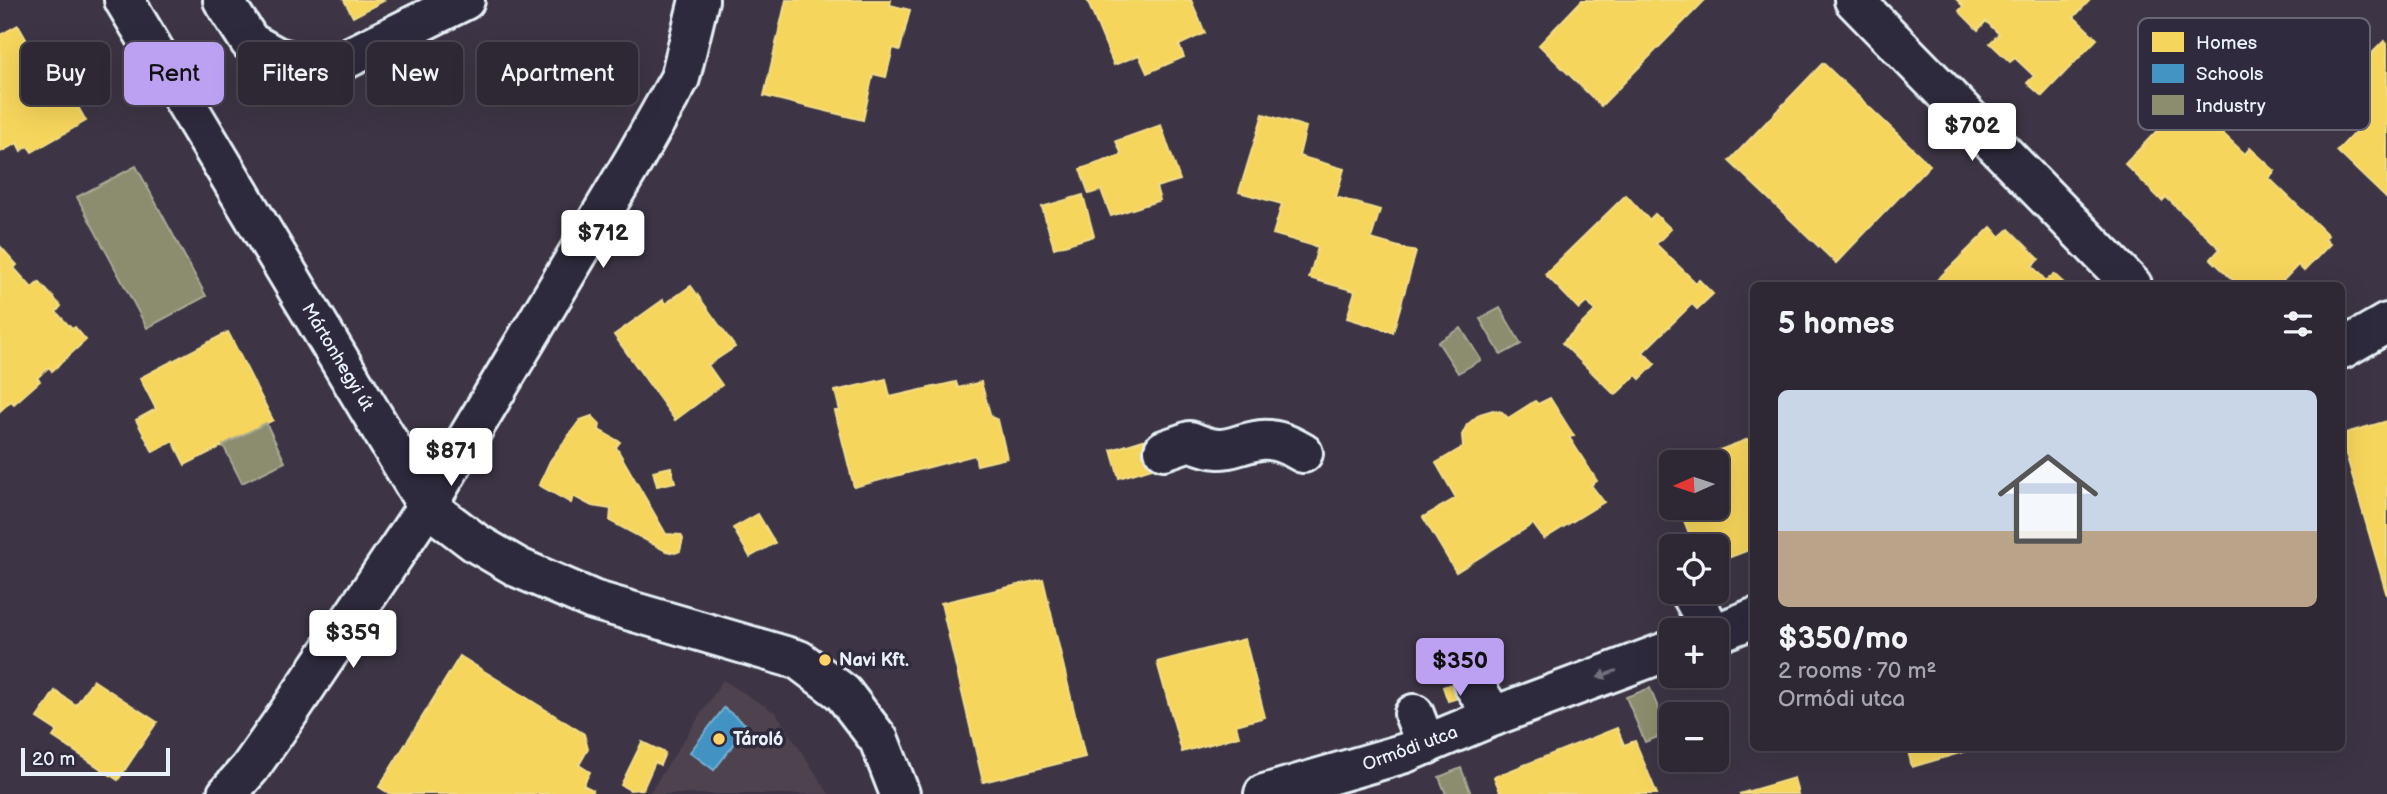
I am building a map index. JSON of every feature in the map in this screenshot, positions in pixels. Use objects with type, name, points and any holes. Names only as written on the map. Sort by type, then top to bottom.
[{"type":"street","name":"Mártonhegyi út","points":[[124,0],[427,506],[476,543],[519,568],[593,600],[799,660],[843,692],[879,740],[900,794]]},
{"type":"street","points":[[223,0],[250,42],[277,57],[309,66],[344,60],[465,0]]},
{"type":"street","points":[[227,794],[250,768],[287,715],[427,506],[635,158],[680,78],[699,0]]},
{"type":"street","points":[[1854,0],[2129,282]]},
{"type":"street","points":[[2345,347],[2387,323]]},
{"type":"street","points":[[1164,450],[1190,441],[1206,448],[1228,450],[1263,439],[1286,443],[1303,453]]},
{"type":"street","points":[[1729,628],[1750,620]]},
{"type":"street","name":"Ormódi utca","points":[[1264,794],[1341,773],[1420,730],[1494,716],[1659,654]]},
{"type":"street","points":[[1473,684],[1494,716]]},
{"type":"shaded area","points":[[723,680],[776,713],[829,794],[649,794]]},
{"type":"building: Homes","points":[[344,0],[385,0],[353,17]]},
{"type":"building: Homes","points":[[786,0],[891,0],[890,5],[910,10],[900,50],[893,48],[886,77],[873,74],[863,120],[764,96]]},
{"type":"building: Homes","points":[[1087,0],[1191,0],[1205,33],[1179,45],[1184,57],[1147,73],[1139,55],[1114,65]]},
{"type":"building: Homes","points":[[1582,0],[1705,0],[1601,106],[1539,45]]},
{"type":"building: Homes","points":[[1957,0],[2090,0],[2074,17],[2097,39],[2042,96],[2027,83],[2034,76],[2015,58],[2010,62],[1990,43],[1999,34],[1986,21],[1978,30],[1959,11],[1963,6]]},
{"type":"building: Homes","points":[[18,25],[28,42],[21,42],[21,105],[77,105],[86,121],[32,152],[28,146],[21,151],[17,143],[0,152],[0,35]]},
{"type":"building: Homes","points":[[2384,41],[2387,44],[2387,199],[2337,151],[2357,130],[2370,130],[2370,55]]},
{"type":"building: Homes","points":[[1823,63],[1930,165],[1836,263],[1729,161]]},
{"type":"building: Homes","points":[[1263,114],[1306,127],[1299,156],[1344,169],[1336,197],[1380,210],[1371,239],[1416,252],[1393,332],[1347,318],[1355,291],[1309,278],[1318,247],[1273,234],[1282,204],[1239,192]]},
{"type":"building: Homes","points":[[1161,125],[1180,180],[1156,187],[1160,200],[1111,216],[1101,190],[1089,194],[1080,169],[1122,155],[1116,141]]},
{"type":"building: Homes","points":[[2158,130],[2219,130],[2245,154],[2250,148],[2275,171],[2269,178],[2328,235],[2325,239],[2330,244],[2304,271],[2298,265],[2282,282],[2235,282],[2211,259],[2220,249],[2166,197],[2162,201],[2125,164]]},
{"type":"building: Homes","points":[[1083,195],[1094,236],[1054,248],[1042,207]]},
{"type":"building: Homes","points":[[1626,195],[1649,220],[1655,214],[1671,229],[1656,244],[1696,283],[1699,280],[1713,294],[1697,309],[1692,304],[1643,352],[1655,364],[1640,379],[1636,375],[1615,395],[1562,343],[1595,311],[1587,302],[1579,309],[1545,274]]},
{"type":"building: Homes","points":[[1991,227],[2000,237],[2009,229],[2039,259],[2032,266],[2046,281],[2054,274],[2063,282],[1935,282]]},
{"type":"building: Homes","points":[[0,246],[17,265],[14,268],[32,288],[39,282],[61,306],[56,312],[86,340],[52,371],[49,367],[37,378],[40,381],[14,404],[11,401],[0,411]]},
{"type":"building: Homes","points":[[691,286],[735,347],[708,365],[722,385],[675,420],[614,335],[663,300],[665,304]]},
{"type":"building: Homes","points":[[228,332],[273,420],[185,465],[173,441],[153,452],[136,420],[156,409],[140,378]]},
{"type":"building: Homes","points":[[886,379],[890,397],[956,382],[958,388],[981,382],[991,417],[998,420],[1007,458],[977,465],[975,455],[854,487],[835,411],[840,411],[835,391]]},
{"type":"building: Homes","points":[[1550,398],[1574,436],[1569,437],[1597,481],[1591,485],[1604,502],[1544,539],[1533,524],[1456,572],[1423,517],[1456,498],[1436,463],[1463,447],[1462,435],[1467,425],[1480,414],[1493,410],[1502,412],[1508,418],[1535,401],[1538,404]]},
{"type":"building: Homes","points":[[592,416],[600,424],[599,430],[620,442],[616,447],[666,534],[681,535],[683,539],[680,551],[666,551],[610,521],[611,509],[592,506],[573,496],[571,503],[539,485],[550,461],[580,420]]},
{"type":"building: Homes","points":[[2387,421],[2387,596],[2345,450],[2345,433]]},
{"type":"building: Homes","points":[[1156,436],[1165,464],[1119,478],[1111,450]]},
{"type":"building: Homes","points":[[1750,439],[1750,550],[1729,558],[1729,534],[1689,534],[1684,520],[1729,520],[1729,450],[1720,450]]},
{"type":"building: Homes","points":[[671,467],[675,482],[657,486],[653,471]]},
{"type":"building: Homes","points":[[758,514],[775,543],[750,557],[733,528]]},
{"type":"building: Homes","points":[[1043,579],[1085,757],[983,782],[941,603]]},
{"type":"building: Homes","points":[[1245,639],[1265,717],[1236,725],[1239,736],[1182,752],[1157,662]]},
{"type":"building: Homes","points":[[460,656],[584,734],[588,749],[579,765],[590,772],[583,785],[593,790],[591,794],[390,794],[379,787]]},
{"type":"building: Homes","points":[[93,680],[157,722],[118,780],[53,737],[57,731],[37,718],[55,691],[76,705]]},
{"type":"building: Homes","points":[[1452,684],[1458,698],[1448,701],[1443,687]]},
{"type":"building: Homes","points":[[1617,728],[1624,745],[1635,741],[1657,794],[1501,794],[1494,777]]},
{"type":"building: Homes","points":[[642,742],[665,753],[660,765],[655,762],[643,789],[630,790],[621,785]]},
{"type":"building: Homes","points":[[1908,751],[1967,751],[1912,767]]},
{"type":"building: Homes","points":[[1794,778],[1798,794],[1739,794]]},
{"type":"building: Schools","name":"Tároló","points":[[724,708],[748,726],[714,770],[690,752]]},
{"type":"building: Industry","points":[[136,166],[206,296],[147,328],[77,197]]},
{"type":"building: Industry","points":[[1500,308],[1521,344],[1501,355],[1480,319]]},
{"type":"building: Industry","points":[[1461,328],[1481,360],[1458,373],[1438,342]]},
{"type":"building: Industry","points":[[266,423],[285,462],[242,483],[223,445]]},
{"type":"building: Industry","points":[[1650,688],[1659,710],[1659,737],[1645,742],[1626,697]]},
{"type":"building: Industry","points":[[1461,768],[1471,794],[1446,794],[1439,777]]},
{"type":"place","name":"Navi Kft.","points":[[825,660]]},
{"type":"place","name":"Tároló","points":[[719,739]]}]
